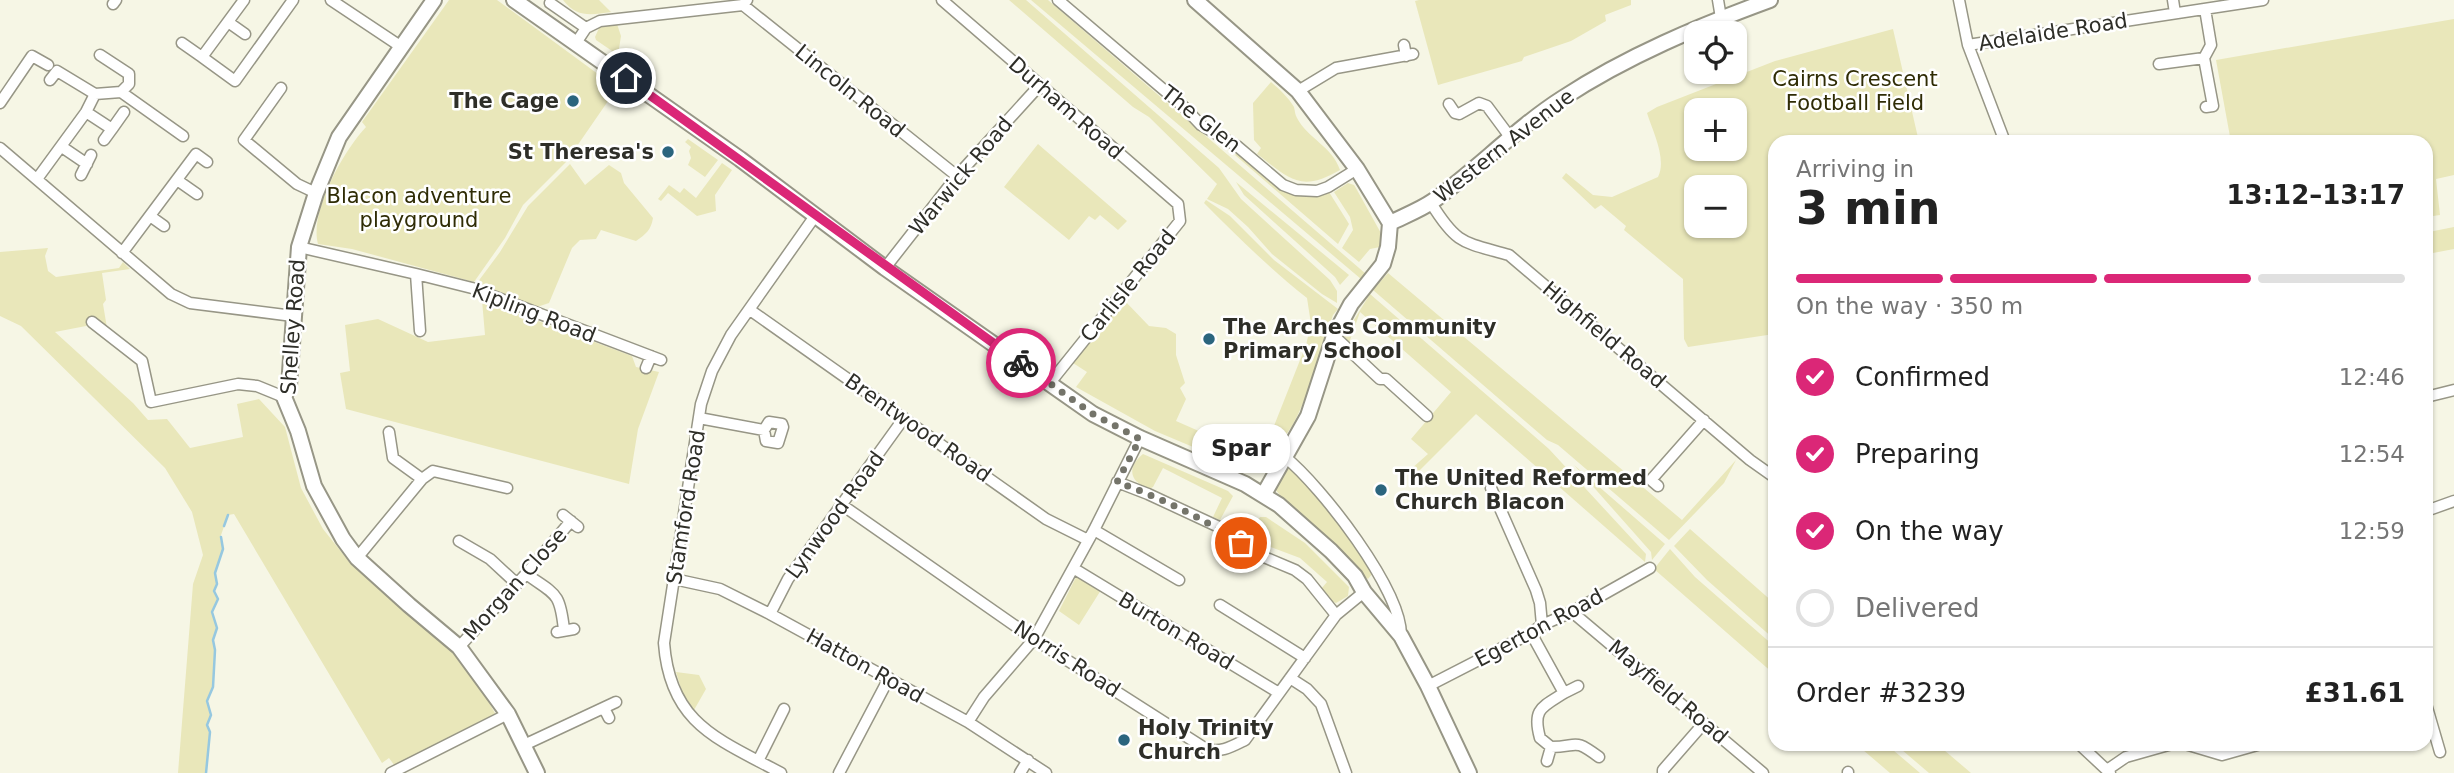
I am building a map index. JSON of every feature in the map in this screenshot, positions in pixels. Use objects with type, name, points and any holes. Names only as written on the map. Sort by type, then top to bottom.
[{"type":"street","points":[[202,57],[244,0]]},
{"type":"street","points":[[182,43],[235,80],[293,0]]},
{"type":"street","points":[[331,0],[400,47]]},
{"type":"street","name":"Shelley Road","points":[[434,0],[340,137],[316,194],[299,247],[289,386],[284,397],[298,430],[314,486],[333,523],[357,558],[459,647],[508,714],[537,773]]},
{"type":"street","points":[[514,0],[740,159],[886,268],[1093,414],[1140,439],[1264,494],[1331,551],[1355,576],[1364,592],[1401,636],[1469,773]]},
{"type":"street","name":"Durham Road","points":[[942,0],[1178,204],[1180,221]]},
{"type":"street","name":"The Glen","points":[[1058,0],[1184,107],[1201,125],[1237,146],[1283,185],[1317,191],[1357,169]]},
{"type":"street","points":[[1195,0],[1298,91],[1357,169],[1390,223],[1383,264],[1351,304],[1334,336],[1308,416],[1264,494]]},
{"type":"street","points":[[1718,0],[1721,18]]},
{"type":"street","name":"Western Avenue","points":[[1390,223],[1431,202],[1510,137],[1563,98],[1618,65],[1721,18],[1770,0]]},
{"type":"street","points":[[1959,0],[1968,45],[2002,135]]},
{"type":"street","points":[[2173,0],[2175,13]]},
{"type":"street","name":"Adelaide Road","points":[[1968,45],[2015,40],[2263,0]]},
{"type":"street","points":[[540,17],[550,2],[586,28]]},
{"type":"street","points":[[576,43],[586,28],[600,21],[745,3]]},
{"type":"street","name":"Lincoln Road","points":[[745,3],[957,176]]},
{"type":"street","points":[[2205,9],[2211,46],[2204,58],[2213,106],[2206,107]]},
{"type":"street","points":[[228,22],[245,34]]},
{"type":"street","points":[[1298,91],[1336,68],[1408,52]]},
{"type":"street","points":[[0,103],[32,56],[48,65]]},
{"type":"street","points":[[2159,64],[2204,58]]},
{"type":"street","points":[[50,80],[57,71],[95,94],[121,92],[129,84],[129,74],[102,59]]},
{"type":"street","name":"Warwick Road","points":[[886,268],[957,176],[1039,86]]},
{"type":"street","points":[[281,88],[244,140],[297,184],[316,194]]},
{"type":"street","points":[[121,92],[164,129],[183,136]]},
{"type":"street","points":[[37,179],[86,112],[95,94]]},
{"type":"street","points":[[1449,104],[1455,113],[1459,114],[1479,103],[1487,106],[1510,137]]},
{"type":"street","points":[[86,112],[112,129]]},
{"type":"street","points":[[104,140],[124,112]]},
{"type":"street","points":[[62,147],[89,159],[81,175]]},
{"type":"street","points":[[0,148],[171,294],[190,303],[293,316]]},
{"type":"street","points":[[122,253],[197,155],[206,162]]},
{"type":"street","points":[[177,180],[197,194]]},
{"type":"street","name":"Highfield Road","points":[[1431,202],[1454,235],[1465,242],[1509,255],[1768,473]]},
{"type":"street","points":[[150,216],[164,226]]},
{"type":"street","name":"Stamford Road","points":[[781,773],[710,735],[694,721],[681,704],[670,682],[664,643],[701,404],[712,371],[731,335],[815,216]]},
{"type":"street","name":"Carlisle Road","points":[[1049,384],[1180,221]]},
{"type":"street","name":"Kipling Road","points":[[299,247],[472,288],[656,358],[646,368]]},
{"type":"street","points":[[416,274],[420,331]]},
{"type":"street","name":"Brentwood Road","points":[[750,310],[1046,519],[1088,540]]},
{"type":"street","points":[[92,322],[142,361],[151,402],[238,384],[257,386],[284,397]]},
{"type":"street","points":[[1334,336],[1427,416]]},
{"type":"street","points":[[2433,395],[2454,390]]},
{"type":"street","points":[[699,418],[764,430]]},
{"type":"street","name":"Lynwood Road","points":[[770,614],[788,579],[904,418]]},
{"type":"street","points":[[1658,486],[1651,480],[1704,420]]},
{"type":"street","points":[[393,436],[393,458],[422,479]]},
{"type":"street","points":[[968,722],[984,696],[1034,639],[1140,439]]},
{"type":"street","points":[[1285,457],[1303,471],[1333,505],[1381,578],[1401,622],[1401,636]]},
{"type":"street","points":[[357,558],[422,479],[433,471],[501,490]]},
{"type":"street","points":[[1117,482],[1219,527],[1264,556],[1295,570],[1307,579],[1336,615]]},
{"type":"street","points":[[1491,488],[1536,590],[1542,625]]},
{"type":"street","points":[[2433,508],[2454,501]]},
{"type":"street","name":"Norris Road","points":[[842,505],[1034,639],[1206,749],[1215,751],[1228,749],[1245,740],[1336,615],[1364,592]]},
{"type":"street","name":"Morgan Close","points":[[459,647],[570,521]]},
{"type":"street","points":[[1094,530],[1179,580]]},
{"type":"street","points":[[466,541],[517,584]]},
{"type":"street","name":"Burton Road","points":[[1073,568],[1279,693]]},
{"type":"street","name":"Egerton Road","points":[[1428,686],[1542,625],[1572,612],[1650,568]]},
{"type":"street","points":[[526,573],[558,598],[565,630]]},
{"type":"street","name":"Hatton Road","points":[[674,579],[720,589],[770,614],[968,722],[1046,773]]},
{"type":"street","name":"Burton Road","points":[[1220,605],[1305,658]]},
{"type":"street","name":"Mayfield Road","points":[[1572,612],[1763,773]]},
{"type":"street","points":[[1531,633],[1564,693]]},
{"type":"street","points":[[839,773],[889,678]]},
{"type":"street","points":[[1290,678],[1307,689],[1321,704],[1346,773]]},
{"type":"street","points":[[1578,685],[1541,709],[1536,717],[1540,738],[1551,747],[1573,743],[1582,745],[1598,758]]},
{"type":"street","points":[[524,746],[606,713],[617,702]]},
{"type":"street","points":[[758,761],[784,709]]},
{"type":"street","points":[[391,773],[508,714]]},
{"type":"street","points":[[1663,773],[1704,723]]},
{"type":"street","points":[[2433,728],[2440,752]]},
{"type":"street","points":[[1547,761],[1551,747]]},
{"type":"street","points":[[2087,751],[2109,771],[2126,757],[2147,751]]},
{"type":"street","points":[[2209,751],[2222,755],[2237,751]]},
{"type":"street","points":[[1020,773],[1028,760]]},
{"type":"green space","name":"Blacon adventure playground","points":[[449,0],[497,0],[617,88],[566,162],[523,205],[505,238],[474,282],[352,249],[318,244],[317,231],[323,199],[348,150],[366,127],[362,122]]},
{"type":"green space","points":[[563,0],[599,0],[611,12],[579,12]]},
{"type":"green space","points":[[1009,0],[1026,0],[1219,168],[1241,199],[1330,280],[1337,291],[1337,303],[1272,254],[1228,209],[1207,199],[1217,184],[1149,117],[1133,107]]},
{"type":"green space","points":[[1031,0],[1048,0],[1366,274],[1361,279]]},
{"type":"green space","points":[[1631,0],[1631,5],[1605,15],[1606,21],[1571,41],[1524,57],[1522,61],[1438,85],[1415,1]]},
{"type":"green space","points":[[2454,19],[2454,175],[2436,179],[2440,215],[2433,216],[2433,135],[2230,135],[2216,60]]},
{"type":"green space","points":[[617,24],[621,36],[618,55],[595,37],[600,26]]},
{"type":"green space","name":"Cairns Crescent Football Field","points":[[1893,29],[1917,135],[1768,135],[1768,335],[1688,347],[1684,339],[1683,279],[1624,230],[1626,226],[1601,205],[1595,209],[1562,178],[1566,173],[1593,195],[1612,197],[1658,177],[1660,154],[1647,113],[1716,84],[1747,84],[1747,72],[1775,61]]},
{"type":"green space","points":[[1271,82],[1289,100],[1296,117],[1331,155],[1340,170],[1315,181],[1305,182],[1287,176],[1257,154],[1261,148],[1254,140],[1253,103]]},
{"type":"green space","points":[[688,139],[718,160],[705,177],[688,165],[691,147],[685,142]]},
{"type":"green space","points":[[1038,144],[1127,221],[1118,230],[1100,215],[1095,220],[1089,216],[1069,240],[1004,187]]},
{"type":"green space","points":[[1237,153],[1268,181],[1288,192],[1313,195],[1329,192],[1349,224],[1338,244],[1235,155]]},
{"type":"green space","points":[[722,163],[732,170],[715,195],[716,211],[697,216],[668,193],[661,201],[658,199],[669,185],[680,193],[684,188],[696,198]]},
{"type":"green space","points":[[570,164],[585,185],[609,165],[621,173],[624,183],[653,218],[648,231],[636,241],[601,230],[596,239],[580,240],[572,248],[549,303],[537,307],[477,283],[528,206]]},
{"type":"green space","points":[[1236,182],[1349,275],[1340,285],[1335,277],[1244,195]]},
{"type":"green space","points":[[1348,183],[1354,185],[1382,235],[1380,247],[1370,249],[1359,262],[1342,248],[1353,230],[1350,217],[1334,192]]},
{"type":"green space","points":[[1206,200],[1230,216],[1274,260],[1338,309],[1333,315],[1306,396],[1292,426],[1283,438],[1266,446],[1306,345],[1311,324],[1307,298],[1241,240],[1204,203]]},
{"type":"green space","points":[[2454,227],[2454,249],[2433,253],[2433,231]]},
{"type":"green space","points":[[48,248],[45,256],[48,271],[56,277],[119,268],[123,262],[130,269],[102,273],[107,328],[94,319],[86,326],[55,332],[148,420],[167,419],[190,448],[243,437],[237,404],[259,399],[285,427],[301,488],[323,529],[351,564],[455,650],[496,715],[395,766],[389,758],[382,763],[234,514],[228,515],[220,538],[223,549],[215,573],[217,584],[214,591],[218,599],[212,612],[217,628],[213,640],[213,687],[207,701],[211,715],[207,725],[210,732],[206,773],[178,773],[193,584],[203,555],[192,512],[165,468],[21,326],[0,316],[0,252]]},
{"type":"green space","points":[[1388,273],[1682,520],[1736,460],[1724,483],[1669,540],[1558,445],[1547,440],[1373,290]]},
{"type":"green space","points":[[1370,294],[1549,449],[1646,554],[1645,562],[1476,414],[1416,474],[1411,469],[1428,454],[1411,439],[1451,392],[1360,312],[1349,343],[1344,336]]},
{"type":"green space","points":[[482,300],[632,356],[636,367],[659,372],[638,429],[629,484],[346,409],[340,373],[350,371],[345,325],[378,319],[428,342],[485,335]]},
{"type":"green space","points":[[1124,300],[1149,326],[1166,328],[1176,334],[1176,355],[1185,383],[1180,388],[1186,399],[1176,421],[1217,439],[1225,429],[1247,451],[1260,457],[1255,464],[1243,468],[1155,431],[1076,387],[1087,372],[1073,363]]},
{"type":"green space","points":[[1143,454],[1228,491],[1233,496],[1220,520],[1213,517],[1222,498],[1163,468],[1153,487],[1149,489],[1138,483],[1134,479],[1132,469]]},
{"type":"green space","points":[[1285,464],[1292,466],[1336,517],[1373,573],[1368,579],[1278,493],[1274,487]]},
{"type":"green space","points":[[1574,465],[1665,544],[1652,560],[1651,552]]},
{"type":"green space","points":[[1260,517],[1266,517],[1305,543],[1349,587],[1348,596],[1336,603],[1329,600],[1321,589],[1327,582],[1300,558],[1268,546],[1249,533]]},
{"type":"green space","points":[[1690,529],[1768,598],[1768,634],[1707,580],[1674,546]]},
{"type":"green space","points":[[1670,549],[1695,577],[1768,641],[1768,669],[1654,569]]},
{"type":"green space","points":[[1077,575],[1101,590],[1079,625],[1059,611]]},
{"type":"green space","points":[[676,672],[699,675],[706,689],[694,710],[682,692]]},
{"type":"green space","points":[[1864,751],[1894,751],[1920,773],[1890,773]]},
{"type":"green space","points":[[1903,751],[1945,751],[1971,773],[1929,773]]},
{"type":"waterway","points":[[224,526],[228,515]]},
{"type":"waterway","points":[[206,773],[210,732],[207,725],[211,715],[207,701],[213,687],[213,640],[217,628],[212,612],[218,599],[214,591],[217,584],[215,573],[223,549],[221,537]]},
{"type":"way so far","points":[[1021,363],[1093,414],[1140,439],[1117,482],[1219,527],[1241,543]]},
{"type":"place","name":"The Cage","points":[[573,101]]},
{"type":"place","name":"St Theresa's","points":[[668,152]]},
{"type":"place","name":"The Arches Community Primary School","points":[[1209,339]]},
{"type":"place","name":"The United Reformed Church Blacon","points":[[1381,490]]},
{"type":"place","name":"Spar","points":[[1241,543]]},
{"type":"place","name":"Holy Trinity Church","points":[[1124,740]]},
{"type":"route","points":[[626,78],[1021,363]]}]
